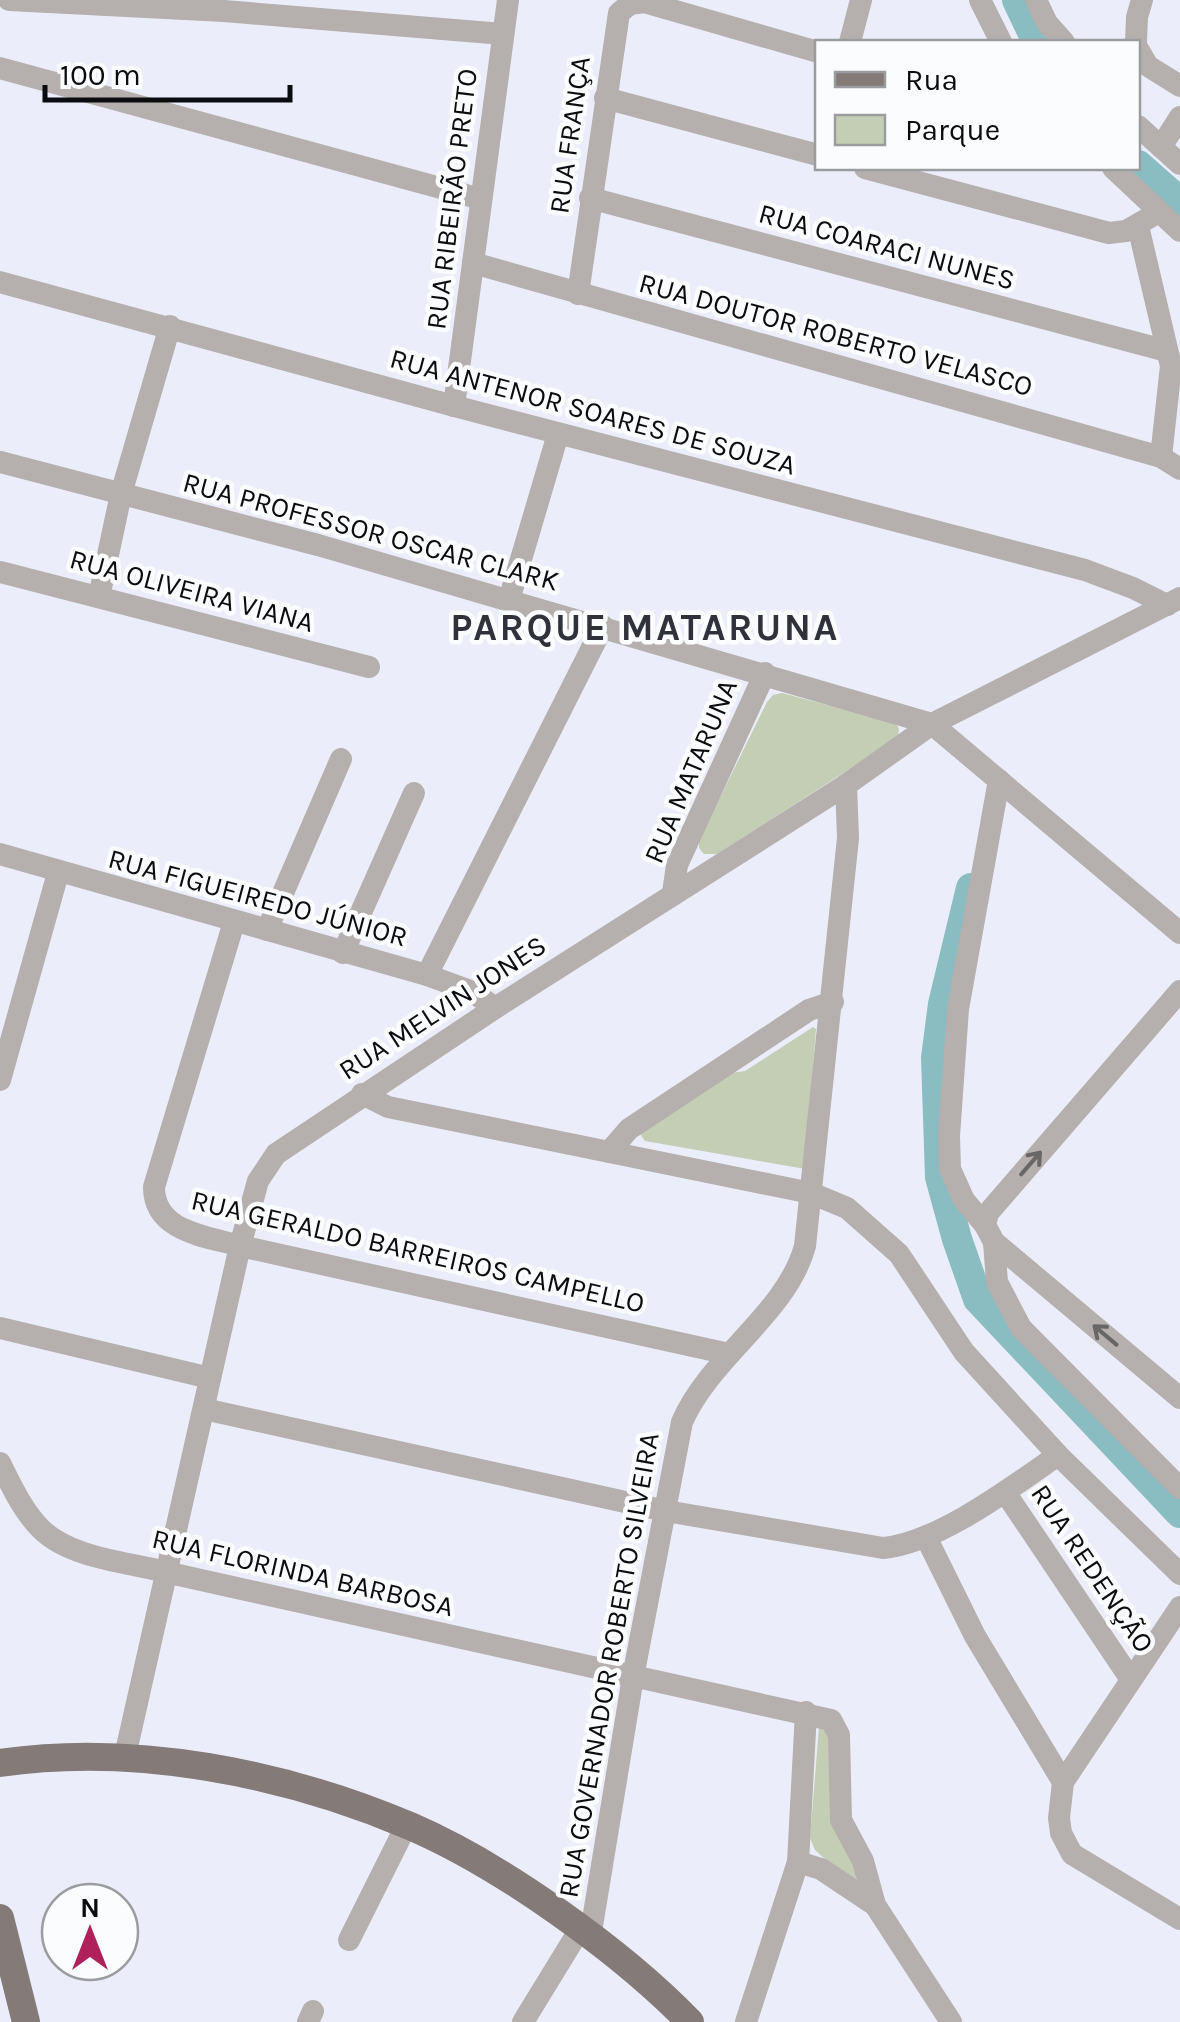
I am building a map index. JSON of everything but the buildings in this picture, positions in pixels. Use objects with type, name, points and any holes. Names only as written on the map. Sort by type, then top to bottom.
[{"type":"main road","points":[[0,1750],[30,1759]]},
{"type":"main road","points":[[0,1763],[124,1756],[283,1783],[406,1824],[495,1872],[585,1933],[668,1998],[690,2022]]},
{"type":"main road","points":[[0,1918],[26,2022]]},
{"type":"street","points":[[9,0],[224,11],[503,34]]},
{"type":"street","name":"RUA RIBEIRÃO PRETO","points":[[454,406],[508,0]]},
{"type":"street","points":[[851,40],[861,0]]},
{"type":"street","points":[[980,0],[1000,40]]},
{"type":"street","points":[[1036,0],[1062,40]]},
{"type":"street","points":[[1138,40],[1142,0]]},
{"type":"street","points":[[644,2],[815,51]]},
{"type":"street","name":"RUA FRANÇA","points":[[578,294],[616,18],[624,8],[644,2]]},
{"type":"street","points":[[1140,51],[1148,66],[1180,86]]},
{"type":"street","points":[[0,68],[481,199]]},
{"type":"street","points":[[604,98],[815,154]]},
{"type":"street","points":[[1162,147],[1180,117]]},
{"type":"street","points":[[1140,128],[1180,164]]},
{"type":"street","points":[[872,170],[1109,232],[1138,226],[1159,212]]},
{"type":"street","points":[[1116,170],[1180,231]]},
{"type":"street","name":"RUA COARACI NUNES","points":[[590,198],[1168,351]]},
{"type":"street","points":[[1138,226],[1168,351],[1171,463]]},
{"type":"street","name":"RUA DOUTOR ROBERTO VELASCO","points":[[473,264],[1171,463]]},
{"type":"street","name":"RUA ANTENOR SOARES DE SOUZA","points":[[0,282],[558,434],[1085,570],[1174,602]]},
{"type":"street","points":[[100,597],[121,494],[170,326]]},
{"type":"street","points":[[509,600],[558,434]]},
{"type":"street","name":"RUA PROFESSOR OSCAR CLARK","points":[[0,462],[318,545],[932,724],[1180,933]]},
{"type":"street","name":"RUA OLIVEIRA VIANA","points":[[0,572],[368,667]]},
{"type":"street","name":"RUA MELVIN JONES","points":[[124,1756],[240,1246],[265,1167],[286,1145],[362,1094],[673,892],[846,786],[932,724],[1174,602]]},
{"type":"street","points":[[428,975],[603,626]]},
{"type":"street","name":"RUA MATARUNA","points":[[673,892],[678,865],[764,673]]},
{"type":"street","points":[[267,930],[341,759]]},
{"type":"street","points":[[998,780],[958,1009],[950,1168],[964,1200],[990,1233],[1180,1398]]},
{"type":"street","name":"RUA GOVERNADOR ROBERTO SILVEIRA","points":[[585,1933],[682,1422],[690,1403],[794,1277],[806,1246],[848,838],[846,786]]},
{"type":"street","points":[[343,953],[414,793]]},
{"type":"street","name":"RUA FIGUEIREDO JÚNIOR","points":[[0,854],[428,975],[473,992],[494,1008]]},
{"type":"street","points":[[0,1080],[58,873]]},
{"type":"street","name":"RUA GERALDO BARREIROS CAMPELLO","points":[[234,922],[154,1187],[154,1199],[168,1221],[182,1230],[240,1246],[729,1354]]},
{"type":"street","points":[[1180,991],[988,1213],[996,1282],[1021,1328],[1180,1488]]},
{"type":"street","points":[[609,1152],[629,1128],[809,1010],[833,1002]]},
{"type":"street","points":[[362,1094],[388,1107],[811,1193],[846,1208],[899,1254],[964,1352],[1058,1455],[1180,1574]]},
{"type":"street","points":[[0,1328],[210,1378]]},
{"type":"street","points":[[204,1409],[666,1511],[883,1548],[907,1545],[926,1537],[1005,1492],[1058,1455]]},
{"type":"street","name":"RUA FLORINDA BARBOSA","points":[[0,1464],[16,1496],[44,1532],[75,1549],[633,1677],[806,1712]]},
{"type":"street","name":"RUA REDENÇÃO","points":[[1005,1492],[1130,1678]]},
{"type":"street","points":[[926,1537],[975,1636],[1063,1782]]},
{"type":"street","points":[[1180,1607],[1063,1782],[1059,1818],[1061,1833],[1072,1854],[1180,1919]]},
{"type":"street","points":[[746,2022],[798,1862],[806,1712],[831,1720],[839,1734],[839,1812],[862,1860],[875,1905],[951,2022]]},
{"type":"street","points":[[349,1940],[406,1824]]},
{"type":"street","points":[[798,1862],[821,1869],[875,1905]]},
{"type":"street","points":[[523,2022],[585,1933]]},
{"type":"green space","points":[[782,693],[895,723],[898,738],[717,854],[704,854],[699,840],[767,702]]},
{"type":"green space","points":[[813,1027],[816,1029],[805,1169],[645,1141],[640,1134],[730,1073],[745,1071]]},
{"type":"green space","points":[[819,1727],[829,1733],[831,1823],[858,1872],[856,1880],[848,1880],[815,1850],[810,1838]]},
{"type":"waterway","points":[[1017,0],[1036,40]]},
{"type":"waterway","points":[[1140,167],[1180,202]]},
{"type":"waterway","points":[[971,888],[943,1004],[936,1058],[940,1177],[957,1239],[978,1299],[1180,1513]]},
{"type":"district","name":"PARQUE MATARUNA","points":[[645,627]]}]
